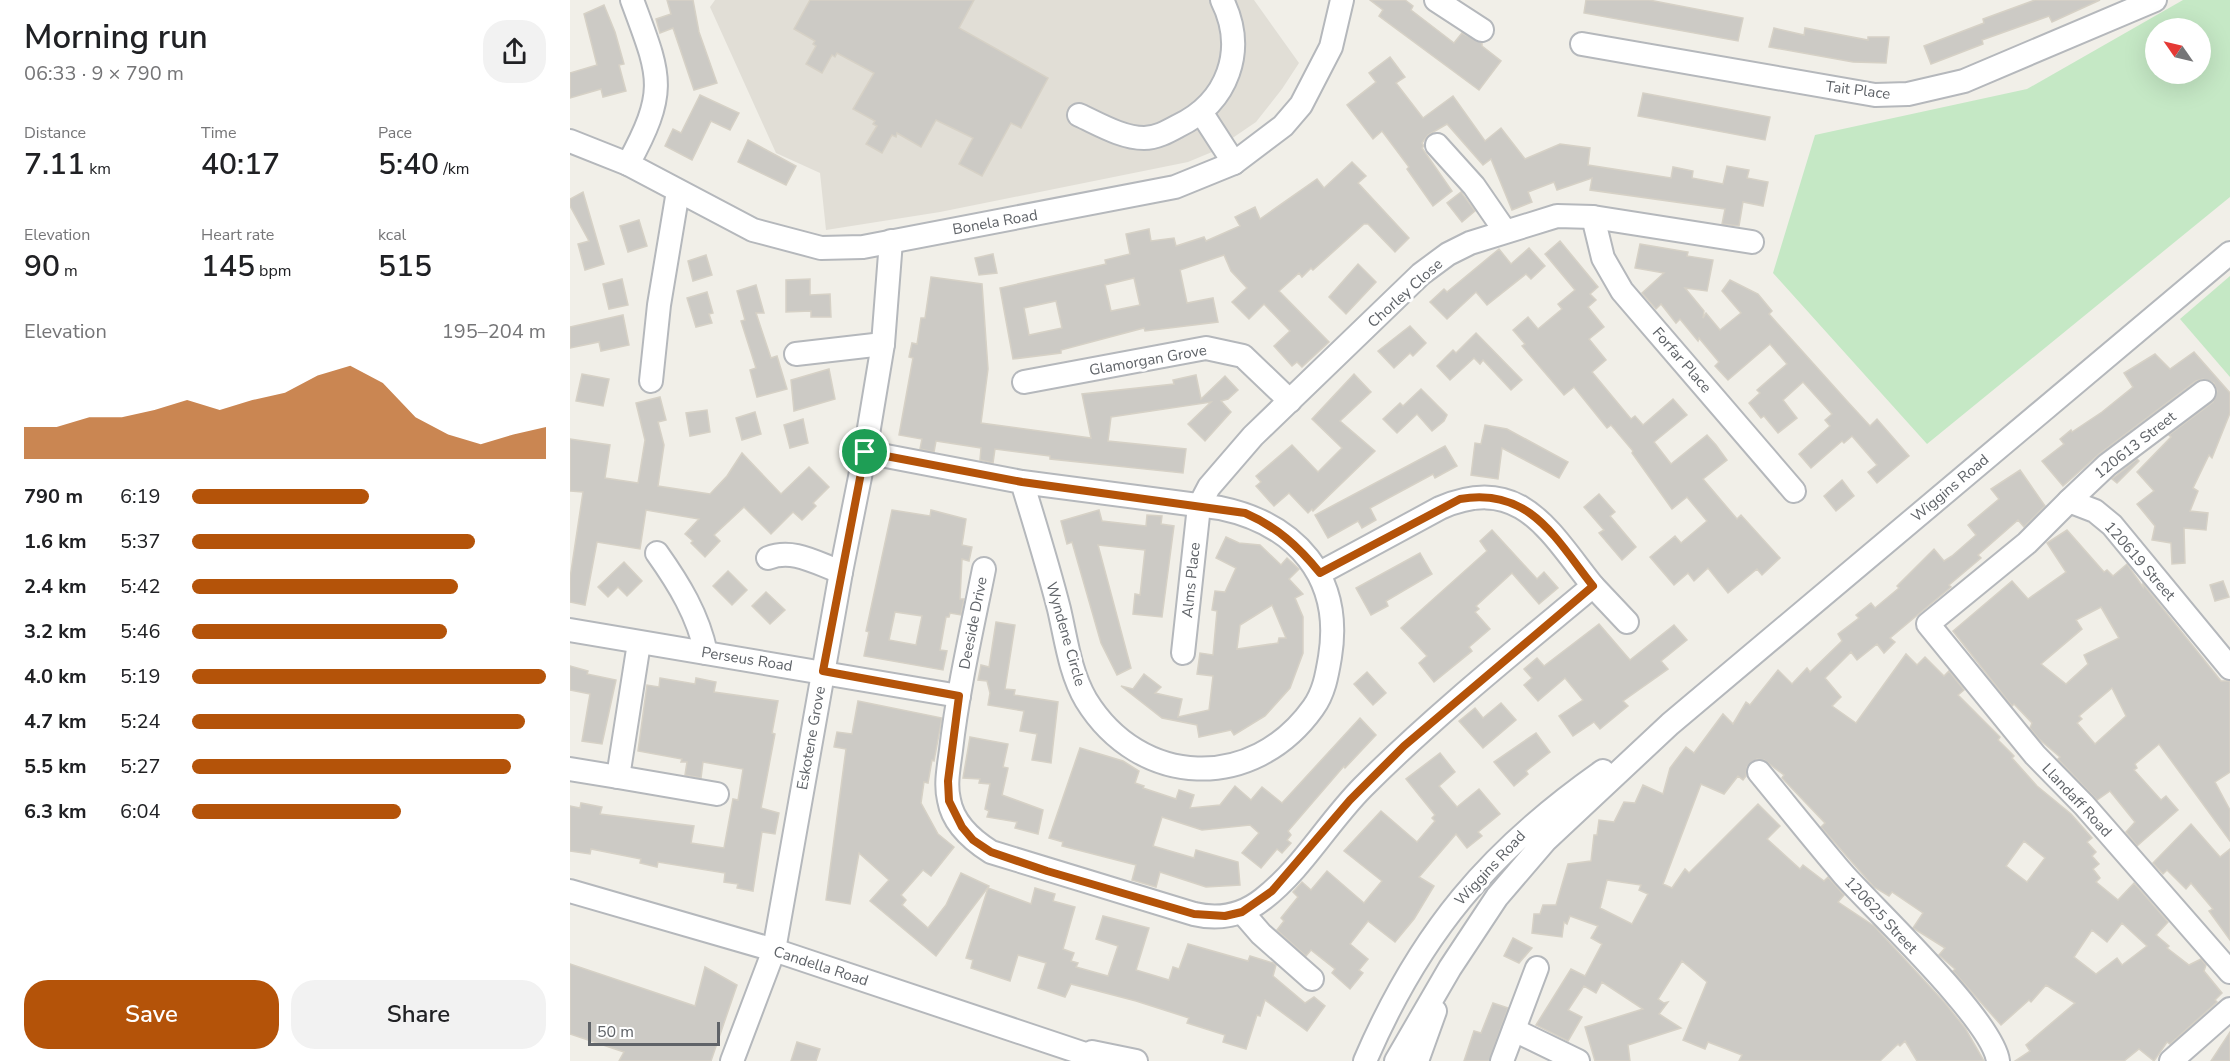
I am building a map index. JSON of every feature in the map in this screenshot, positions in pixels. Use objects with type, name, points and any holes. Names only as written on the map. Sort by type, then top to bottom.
[{"type":"street","points":[[627,164],[651,118],[657,86],[655,63],[632,0]]},
{"type":"street","points":[[1079,115],[1124,135],[1146,138],[1163,134],[1202,112],[1219,92],[1231,66],[1234,29],[1222,0]]},
{"type":"street","name":"Bonela Road","points":[[570,141],[627,164],[753,230],[821,248],[863,247],[1175,187],[1234,163],[1283,126],[1302,105],[1331,47],[1342,0]]},
{"type":"street","points":[[1436,0],[1482,30]]},
{"type":"street","name":"Tait Place","points":[[1582,44],[1875,95],[1908,94],[1964,81],[2155,0]]},
{"type":"street","points":[[1202,112],[1234,163]]},
{"type":"street","points":[[1437,145],[1474,186],[1505,231]]},
{"type":"street","points":[[651,381],[659,305],[678,191]]},
{"type":"street","name":"Chorley Close","points":[[1199,506],[1209,487],[1229,461],[1290,401],[1421,274],[1448,254],[1470,243],[1557,216],[1593,217],[1752,242]]},
{"type":"street","name":"Forfar Place","points":[[1593,217],[1603,258],[1622,291],[1794,491]]},
{"type":"street","name":"Eskotene Grove","points":[[732,1061],[774,950],[883,344],[891,241]]},
{"type":"street","name":"Wiggins Road","points":[[1396,1061],[1450,968],[1497,897],[1545,841],[1670,723],[2230,253]]},
{"type":"street","points":[[796,354],[883,344]]},
{"type":"street","name":"Glamorgan Grove","points":[[1024,382],[1206,348],[1243,356],[1290,401]]},
{"type":"street","name":"120613 Street","points":[[2069,501],[2107,465],[2204,392]]},
{"type":"street","name":"Wyndene Circle","points":[[865,452],[1022,482],[1245,513],[1270,524],[1300,548],[1320,573],[1331,606],[1332,643],[1327,674],[1314,708],[1277,745],[1249,761],[1204,770],[1179,768],[1130,747],[1107,728],[1086,699],[1074,672],[1044,553],[1022,482]]},
{"type":"street","points":[[1320,573],[1440,508],[1460,499],[1481,495],[1521,505],[1543,524],[1593,586],[1627,622]]},
{"type":"street","name":"Llandaff Road","points":[[2069,501],[2027,543],[1928,624],[2036,755],[2084,805],[2230,972]]},
{"type":"street","name":"120619 Street","points":[[2069,501],[2095,511],[2112,525],[2230,668]]},
{"type":"street","name":"Alms Place","points":[[1183,653],[1199,506]]},
{"type":"street","points":[[657,553],[676,580],[701,627],[706,653]]},
{"type":"street","points":[[768,558],[780,553],[790,553],[841,572]]},
{"type":"street","name":"Deeside Drive","points":[[984,569],[959,696],[948,781],[949,801],[962,827],[973,840],[991,852],[1047,871],[1194,914],[1216,917],[1242,912],[1272,891],[1350,800],[1404,746],[1593,586]]},
{"type":"street","name":"Perseus Road","points":[[570,630],[823,671],[959,696]]},
{"type":"street","points":[[618,777],[639,643]]},
{"type":"street","name":"Wiggins Road","points":[[1365,1061],[1381,1023],[1412,967],[1440,926],[1484,871],[1560,801],[1670,723]]},
{"type":"street","points":[[570,769],[717,794]]},
{"type":"street","name":"120625 Street","points":[[1759,772],[1844,874],[1962,1001],[1991,1039],[1998,1061]]},
{"type":"street","name":"Candella Road","points":[[570,891],[774,950],[1106,1061]]},
{"type":"street","points":[[1242,912],[1261,934],[1312,979]]},
{"type":"street","points":[[1417,1061],[1450,968]]},
{"type":"street","points":[[1502,1061],[1537,968]]},
{"type":"street","points":[[2171,1061],[2230,1009]]},
{"type":"street","points":[[1514,1030],[1578,1061]]},
{"type":"street","name":"Candella Road","points":[[1070,1048],[1136,1061]]},
{"type":"shaded area","points":[[715,0],[1254,0],[1299,63],[1256,122],[1212,152],[1188,162],[940,212],[826,230],[820,173],[776,153],[710,7]]},
{"type":"green space","points":[[2183,0],[2230,0],[2230,197],[1927,444],[1773,273],[1815,135],[2027,89],[2145,22],[2145,84],[2211,84],[2211,18],[2151,18]]},
{"type":"green space","points":[[2230,276],[2230,377],[2180,319]]},
{"type":"building","points":[[667,0],[693,0],[699,32],[717,83],[694,90],[673,28],[660,33],[656,19],[671,14]]},
{"type":"building","points":[[810,0],[974,0],[959,28],[1048,78],[1021,128],[1011,123],[982,176],[959,164],[973,138],[936,120],[921,147],[897,133],[896,137],[892,135],[882,153],[866,144],[877,126],[873,124],[875,121],[853,109],[874,73],[837,53],[835,57],[832,55],[822,73],[806,64],[816,46],[813,44],[815,41],[794,29]]},
{"type":"building","points":[[1370,0],[1405,0],[1413,6],[1411,10],[1454,43],[1462,33],[1482,43],[1482,46],[1501,61],[1479,90],[1379,16],[1383,10]]},
{"type":"building","points":[[1586,0],[1649,0],[1743,18],[1738,41],[1584,13]]},
{"type":"building","points":[[2035,0],[2100,0],[2052,22],[2049,16],[1982,40],[1983,44],[1931,64],[1924,46],[1984,23],[1983,19]]},
{"type":"building","points":[[604,5],[624,64],[619,65],[626,91],[603,97],[601,89],[570,98],[570,73],[597,65],[584,14]]},
{"type":"building","points":[[1774,28],[1804,35],[1805,28],[1868,40],[1868,37],[1889,37],[1886,63],[1853,62],[1769,47]]},
{"type":"building","points":[[1390,57],[1405,77],[1396,83],[1423,118],[1453,96],[1485,141],[1501,128],[1525,159],[1560,144],[1590,148],[1588,165],[1671,178],[1673,167],[1693,171],[1692,178],[1723,184],[1727,166],[1749,170],[1747,178],[1768,182],[1763,206],[1743,202],[1739,226],[1722,224],[1725,209],[1590,190],[1592,178],[1557,190],[1554,182],[1528,192],[1532,202],[1512,210],[1491,159],[1483,165],[1447,124],[1428,135],[1422,143],[1424,146],[1422,148],[1452,191],[1433,206],[1407,169],[1409,167],[1382,131],[1373,139],[1347,105],[1376,82],[1369,73]]},
{"type":"building","points":[[1643,93],[1770,117],[1765,140],[1638,116]]},
{"type":"building","points":[[700,95],[739,113],[730,130],[711,121],[692,160],[665,146],[673,129],[681,133]]},
{"type":"building","points":[[748,140],[796,166],[786,185],[738,162]]},
{"type":"building","points":[[1352,162],[1366,176],[1358,183],[1409,238],[1395,252],[1368,224],[1364,224],[1313,270],[1311,268],[1302,277],[1299,273],[1279,291],[1329,342],[1302,367],[1297,362],[1292,366],[1274,346],[1290,331],[1264,304],[1249,319],[1232,302],[1247,288],[1231,271],[1224,255],[1180,270],[1187,303],[1213,298],[1218,322],[1145,331],[1144,328],[1061,350],[1061,353],[1013,359],[1000,288],[1106,264],[1105,260],[1130,254],[1126,234],[1149,229],[1151,241],[1174,238],[1176,246],[1204,237],[1206,241],[1240,226],[1235,217],[1255,207],[1260,219],[1317,179],[1324,188]],"holes":[[[1134,278],[1140,305],[1111,311],[1105,285]],[[1056,301],[1062,328],[1029,335],[1024,308]]]},
{"type":"building","points":[[583,192],[604,264],[585,270],[578,244],[589,241],[570,206],[570,199]]},
{"type":"building","points":[[1461,192],[1475,211],[1462,222],[1447,203]]},
{"type":"building","points":[[639,220],[647,246],[628,252],[620,226]]},
{"type":"building","points":[[1560,241],[1598,287],[1590,294],[1596,300],[1588,307],[1604,327],[1589,339],[1606,360],[1592,372],[1631,419],[1635,416],[1643,425],[1673,399],[1687,415],[1654,442],[1671,464],[1707,435],[1716,445],[1727,460],[1703,479],[1737,519],[1741,515],[1780,558],[1762,575],[1757,569],[1728,593],[1708,568],[1694,581],[1688,573],[1674,585],[1650,557],[1675,536],[1681,543],[1707,521],[1687,497],[1672,509],[1632,453],[1633,451],[1611,425],[1607,428],[1574,387],[1564,395],[1522,346],[1525,344],[1513,330],[1528,317],[1538,329],[1562,309],[1558,304],[1575,290],[1545,254]]},
{"type":"building","points":[[1640,244],[1688,252],[1687,256],[1713,260],[1707,291],[1685,288],[1704,311],[1703,318],[1706,313],[1720,330],[1741,313],[1722,291],[1730,280],[1758,294],[1772,311],[1769,314],[1870,426],[1877,419],[1909,456],[1877,483],[1868,472],[1877,465],[1852,436],[1844,443],[1842,441],[1811,468],[1799,454],[1830,426],[1825,420],[1832,414],[1803,382],[1783,400],[1797,418],[1778,433],[1764,416],[1761,418],[1749,403],[1760,393],[1757,390],[1787,364],[1770,344],[1728,380],[1715,366],[1719,362],[1699,338],[1698,341],[1680,319],[1676,323],[1661,304],[1656,309],[1642,293],[1664,273],[1635,268]]},
{"type":"building","points":[[1529,248],[1545,266],[1531,279],[1526,274],[1487,305],[1476,292],[1447,319],[1430,302],[1444,289],[1447,292],[1499,249],[1511,264]]},
{"type":"building","points":[[993,254],[997,273],[979,275],[975,258]]},
{"type":"building","points":[[706,255],[712,275],[693,281],[688,261]]},
{"type":"building","points":[[1358,264],[1376,282],[1346,314],[1329,297]]},
{"type":"building","points":[[931,277],[982,284],[988,369],[981,423],[1091,438],[1082,394],[1174,384],[1173,380],[1196,375],[1201,399],[1225,376],[1238,390],[1228,399],[1221,401],[1231,412],[1205,441],[1188,424],[1211,402],[1111,417],[1108,441],[1186,449],[1183,473],[1050,459],[1050,456],[995,449],[993,463],[980,460],[981,448],[936,441],[934,452],[920,449],[922,439],[899,435],[913,358],[909,357],[912,343],[917,344],[921,318],[925,318]]},
{"type":"building","points":[[622,279],[628,305],[609,309],[603,284]]},
{"type":"building","points":[[810,279],[810,295],[830,294],[831,317],[811,317],[811,311],[786,312],[786,280]]},
{"type":"building","points":[[756,285],[764,313],[756,313],[771,358],[777,356],[787,389],[757,397],[750,370],[756,368],[741,321],[745,320],[737,291]]},
{"type":"building","points":[[707,292],[713,313],[709,314],[712,323],[696,327],[687,298]]},
{"type":"building","points":[[623,315],[629,345],[601,351],[599,342],[570,348],[570,327]]},
{"type":"building","points":[[1410,326],[1426,343],[1413,356],[1410,353],[1394,368],[1378,351]]},
{"type":"building","points":[[1476,333],[1522,380],[1511,390],[1483,360],[1480,364],[1474,358],[1450,380],[1437,366],[1453,350],[1456,353]]},
{"type":"building","points":[[2194,352],[2230,393],[2230,413],[2212,458],[2209,455],[2193,488],[2198,491],[2190,511],[2208,513],[2206,530],[2184,528],[2185,563],[2172,564],[2171,543],[2152,540],[2155,526],[2137,504],[2154,491],[2137,472],[2171,437],[2169,435],[2213,402],[2217,391],[2214,383],[2203,379],[2196,381],[2099,454],[2063,486],[2042,461],[2064,444],[2060,439],[2071,430],[2072,432],[2102,412],[2133,387],[2124,373],[2155,354],[2170,369]]},
{"type":"building","points":[[829,369],[835,399],[794,411],[791,380]]},
{"type":"building","points":[[582,374],[609,379],[603,406],[576,401]]},
{"type":"building","points":[[1354,374],[1371,392],[1340,421],[1375,451],[1313,511],[1312,509],[1308,513],[1289,493],[1274,506],[1256,486],[1261,482],[1256,476],[1292,445],[1318,472],[1342,448],[1312,419]]},
{"type":"building","points":[[1421,389],[1447,415],[1444,421],[1432,431],[1417,414],[1397,433],[1383,419],[1400,403],[1403,406]]},
{"type":"building","points":[[660,397],[666,420],[658,422],[664,445],[658,486],[710,494],[727,476],[742,453],[781,494],[809,467],[829,487],[813,503],[816,506],[802,520],[793,512],[771,534],[744,507],[714,535],[720,541],[705,557],[685,534],[699,519],[646,510],[640,549],[597,542],[585,605],[570,602],[570,578],[583,492],[570,491],[570,439],[610,445],[605,478],[638,483],[645,440],[636,403]]},
{"type":"building","points":[[707,410],[710,432],[690,436],[686,413]]},
{"type":"building","points":[[755,412],[761,434],[742,440],[736,418]]},
{"type":"building","points":[[803,419],[808,443],[790,448],[784,425]]},
{"type":"building","points":[[1485,425],[1507,429],[1568,462],[1559,478],[1502,448],[1498,479],[1471,475],[1475,443],[1481,444]]},
{"type":"building","points":[[1445,446],[1457,466],[1435,478],[1433,474],[1370,508],[1376,520],[1362,528],[1358,521],[1328,538],[1315,515]]},
{"type":"building","points":[[2137,459],[2139,461],[2117,483],[2112,479]]},
{"type":"building","points":[[2020,470],[2045,506],[2024,527],[2018,520],[1978,555],[1981,558],[1949,585],[1951,587],[1890,638],[1895,642],[1884,653],[1877,644],[1857,660],[1851,652],[1825,678],[1841,697],[1832,706],[1856,723],[1906,654],[1917,665],[1925,657],[1944,676],[1949,671],[1964,690],[1958,695],[2000,737],[1998,740],[2014,756],[2012,758],[2037,786],[2071,814],[2092,838],[2087,842],[2096,852],[2092,856],[2099,864],[2093,869],[2100,878],[2096,882],[2118,900],[2134,883],[2168,922],[2156,935],[2169,946],[2167,948],[2189,965],[2201,959],[2206,965],[2204,971],[2222,993],[2215,1000],[2217,1002],[2170,1044],[2167,1042],[2154,1061],[2139,1049],[2124,1061],[2015,1061],[2030,1051],[2026,1045],[2075,1003],[2046,985],[2031,1002],[2029,1000],[2001,1025],[1953,971],[1955,969],[1939,955],[1945,948],[1913,928],[1923,913],[1892,892],[1889,896],[1874,887],[1821,827],[1825,823],[1782,778],[1784,775],[1764,760],[1757,759],[1747,767],[1743,780],[1738,776],[1724,794],[1701,784],[1663,884],[1672,888],[1685,869],[1689,873],[1758,804],[1780,826],[1767,839],[1800,869],[1803,865],[1824,881],[1828,877],[1844,895],[1838,902],[1874,926],[1945,1003],[1965,1028],[1984,1061],[1917,1061],[1905,1041],[1900,1046],[1898,1044],[1880,1061],[1739,1061],[1742,1055],[1708,1042],[1705,1049],[1683,1040],[1707,982],[1682,961],[1658,999],[1664,1003],[1668,1002],[1659,1014],[1681,1028],[1628,1045],[1630,1061],[1595,1061],[1585,1027],[1643,1009],[1602,982],[1596,993],[1584,986],[1568,1010],[1582,1017],[1568,1041],[1536,1025],[1571,969],[1585,976],[1602,944],[1591,938],[1598,926],[1570,916],[1567,924],[1564,922],[1562,937],[1532,933],[1534,914],[1540,914],[1543,905],[1556,905],[1568,864],[1591,861],[1594,835],[1597,835],[1599,820],[1614,822],[1624,802],[1635,803],[1643,785],[1663,794],[1670,768],[1686,747],[1694,753],[1723,714],[1733,724],[1746,702],[1750,705],[1778,670],[1792,684],[1807,668],[1810,672],[1842,641],[1838,634],[1859,618],[1856,615],[1871,603],[1875,608],[1899,588],[1897,586],[1934,549],[1944,561],[1952,556],[1976,535],[1968,525],[1999,499],[1991,489]],"holes":[[[2024,841],[2045,858],[2027,882],[2006,866]],[[1607,880],[1641,885],[1639,890],[1648,894],[1632,924],[1600,908]],[[2122,923],[2147,946],[2122,965],[2117,958],[2096,974],[2074,957],[2092,930],[2107,942]]]},
{"type":"building","points":[[1842,480],[1854,496],[1836,511],[1824,496]]},
{"type":"building","points":[[1599,494],[1615,512],[1610,516],[1636,547],[1622,560],[1599,533],[1604,530],[1584,507]]},
{"type":"building","points":[[892,510],[930,516],[931,510],[966,519],[962,545],[972,547],[969,561],[962,559],[960,599],[964,599],[961,615],[950,613],[949,617],[946,617],[940,650],[947,651],[943,670],[864,656],[869,632],[866,631]],"holes":[[[895,612],[922,616],[916,645],[889,640]]]},
{"type":"building","points":[[1099,510],[1102,521],[1146,526],[1147,515],[1162,516],[1161,524],[1174,526],[1162,617],[1133,614],[1135,594],[1140,595],[1145,550],[1098,545],[1131,668],[1117,675],[1101,643],[1072,542],[1067,544],[1061,521]]},
{"type":"building","points":[[1492,530],[1537,579],[1544,572],[1558,588],[1539,604],[1512,573],[1476,606],[1479,609],[1475,612],[1490,629],[1469,647],[1472,651],[1434,682],[1419,663],[1427,656],[1401,628],[1487,551],[1480,541]]},
{"type":"building","points":[[2067,530],[2104,572],[2107,570],[2113,576],[2127,564],[2143,587],[2143,584],[2221,681],[2230,681],[2230,772],[2215,782],[2230,810],[2230,841],[2159,744],[2135,764],[2137,768],[2134,770],[2161,800],[2166,796],[2178,810],[2137,846],[2126,832],[2135,822],[2110,791],[2097,800],[2058,759],[2060,757],[2039,739],[2030,728],[2032,723],[2014,704],[2012,706],[1953,631],[2012,581],[2028,599],[2066,572],[2047,543]],"holes":[[[2101,607],[2119,638],[2084,655],[2088,664],[2066,684],[2041,664],[2082,629],[2076,620]],[[2112,688],[2126,716],[2095,744],[2077,723],[2082,719],[2079,716]]]},
{"type":"building","points":[[1226,537],[1239,543],[1260,545],[1281,565],[1287,558],[1299,569],[1289,579],[1303,594],[1295,598],[1303,617],[1303,653],[1290,688],[1265,716],[1234,735],[1231,730],[1199,737],[1197,725],[1162,718],[1121,686],[1133,689],[1144,674],[1161,687],[1155,693],[1182,699],[1178,717],[1209,710],[1213,676],[1197,674],[1200,653],[1213,655],[1217,611],[1212,610],[1215,591],[1225,592],[1236,568],[1216,558]],"holes":[[[1272,605],[1286,638],[1279,638],[1278,643],[1237,649],[1240,625]]]},
{"type":"building","points":[[1420,553],[1432,574],[1386,601],[1388,606],[1371,615],[1356,588]]},
{"type":"building","points":[[624,562],[642,581],[627,596],[618,587],[608,597],[598,587]]},
{"type":"building","points":[[728,571],[747,590],[732,605],[713,586]]},
{"type":"building","points":[[2223,581],[2229,597],[2215,601],[2210,585]]},
{"type":"building","points":[[766,592],[785,610],[770,624],[752,606]]},
{"type":"building","points":[[996,622],[1015,625],[1005,689],[1015,690],[1014,695],[1058,702],[1051,763],[1032,760],[1037,734],[1020,731],[1024,711],[988,705],[990,693],[987,681],[978,680],[981,665],[989,667]]},
{"type":"building","points":[[1599,624],[1630,660],[1674,625],[1687,640],[1661,661],[1668,669],[1623,701],[1628,706],[1600,729],[1594,722],[1573,736],[1559,716],[1583,700],[1565,678],[1538,701],[1524,685],[1532,678],[1524,669],[1537,658],[1544,666]]},
{"type":"building","points":[[570,666],[588,671],[587,674],[616,680],[602,744],[582,741],[590,694],[570,690]]},
{"type":"building","points":[[1367,672],[1386,693],[1373,705],[1354,684]]},
{"type":"building","points":[[660,678],[695,684],[696,678],[716,682],[714,692],[778,701],[772,733],[775,734],[761,808],[779,813],[775,834],[762,832],[753,891],[737,888],[738,884],[724,882],[725,873],[658,862],[657,867],[640,863],[641,859],[591,849],[590,854],[570,851],[570,806],[580,808],[581,803],[602,807],[600,814],[694,826],[691,843],[724,848],[733,799],[738,800],[743,769],[703,762],[701,778],[685,775],[687,762],[681,762],[682,759],[638,751],[647,685],[659,687]]},
{"type":"building","points":[[858,701],[942,718],[934,761],[932,760],[928,783],[924,782],[921,803],[938,834],[954,847],[931,876],[923,870],[901,895],[906,900],[902,905],[928,928],[946,905],[961,873],[989,886],[936,956],[870,901],[889,880],[859,853],[850,904],[826,900],[846,749],[834,747],[837,732],[852,734]]},
{"type":"building","points":[[1501,703],[1516,720],[1483,748],[1459,721],[1475,708],[1483,718]]},
{"type":"building","points":[[1360,718],[1376,735],[1345,768],[1344,766],[1288,831],[1291,835],[1287,840],[1291,843],[1282,853],[1277,849],[1261,868],[1242,853],[1259,833],[1250,825],[1202,830],[1162,817],[1153,846],[1194,858],[1196,850],[1238,862],[1240,885],[1206,887],[1160,872],[1156,887],[1132,880],[1136,865],[1062,846],[1063,842],[1049,838],[1080,748],[1123,761],[1139,771],[1135,783],[1144,786],[1143,788],[1176,799],[1179,790],[1194,795],[1190,808],[1220,805],[1235,786],[1251,800],[1262,787],[1282,803]]},
{"type":"building","points":[[1536,733],[1550,752],[1526,771],[1528,774],[1514,786],[1494,762]]},
{"type":"building","points":[[970,737],[1008,744],[1003,767],[1008,768],[1002,795],[1043,810],[1038,834],[1015,828],[1017,822],[987,817],[989,811],[985,809],[990,784],[979,783],[980,779],[963,778]]},
{"type":"building","points":[[1440,753],[1455,772],[1439,786],[1457,807],[1479,789],[1500,814],[1478,832],[1482,836],[1467,848],[1456,834],[1419,877],[1434,886],[1414,919],[1395,942],[1368,921],[1350,944],[1368,959],[1359,970],[1363,973],[1350,989],[1332,973],[1335,969],[1311,950],[1306,956],[1277,930],[1284,921],[1281,918],[1298,897],[1293,892],[1302,882],[1311,890],[1327,871],[1364,903],[1382,881],[1344,851],[1381,811],[1417,842],[1435,821],[1432,818],[1435,815],[1406,779]]},
{"type":"building","points":[[2191,824],[2220,857],[2230,849],[2230,940],[2209,911],[2213,909],[2191,883],[2186,889],[2167,870],[2163,874],[2153,863]]},
{"type":"building","points":[[988,888],[1031,904],[1035,888],[1055,894],[1053,901],[1075,907],[1063,949],[1074,953],[1071,961],[1078,963],[1076,967],[1108,976],[1118,946],[1096,939],[1103,916],[1149,928],[1136,970],[1169,980],[1173,967],[1179,969],[1188,944],[1248,961],[1250,956],[1273,963],[1276,965],[1273,976],[1305,1003],[1314,997],[1325,1006],[1307,1031],[1265,1000],[1260,1016],[1257,1015],[1246,1049],[1223,1042],[1225,1035],[1187,1023],[1189,1018],[1136,1001],[1071,984],[1065,997],[1038,988],[1046,963],[1018,955],[1010,981],[971,968],[973,960],[966,958]]},
{"type":"building","points":[[1513,938],[1532,948],[1519,963],[1504,956]]},
{"type":"building","points":[[570,964],[695,1006],[705,967],[737,985],[711,1061],[619,1061],[624,1052],[570,1034]]},
{"type":"building","points":[[1493,1003],[1508,1008],[1489,1061],[1464,1061],[1474,1031],[1481,1033]]},
{"type":"building","points":[[2230,1032],[2230,1061],[2211,1061]]},
{"type":"building","points":[[797,1042],[820,1049],[816,1061],[791,1061]]},
{"type":"route","points":[[865,452],[1022,482],[1245,513],[1270,524],[1300,548],[1320,573],[1460,499],[1481,495],[1503,499],[1521,505],[1543,524],[1593,586],[1404,746],[1350,800],[1297,866],[1262,901],[1235,914],[1205,917],[1047,871],[991,852],[973,840],[962,827],[949,801],[948,781],[959,696],[823,671],[865,452]]}]
